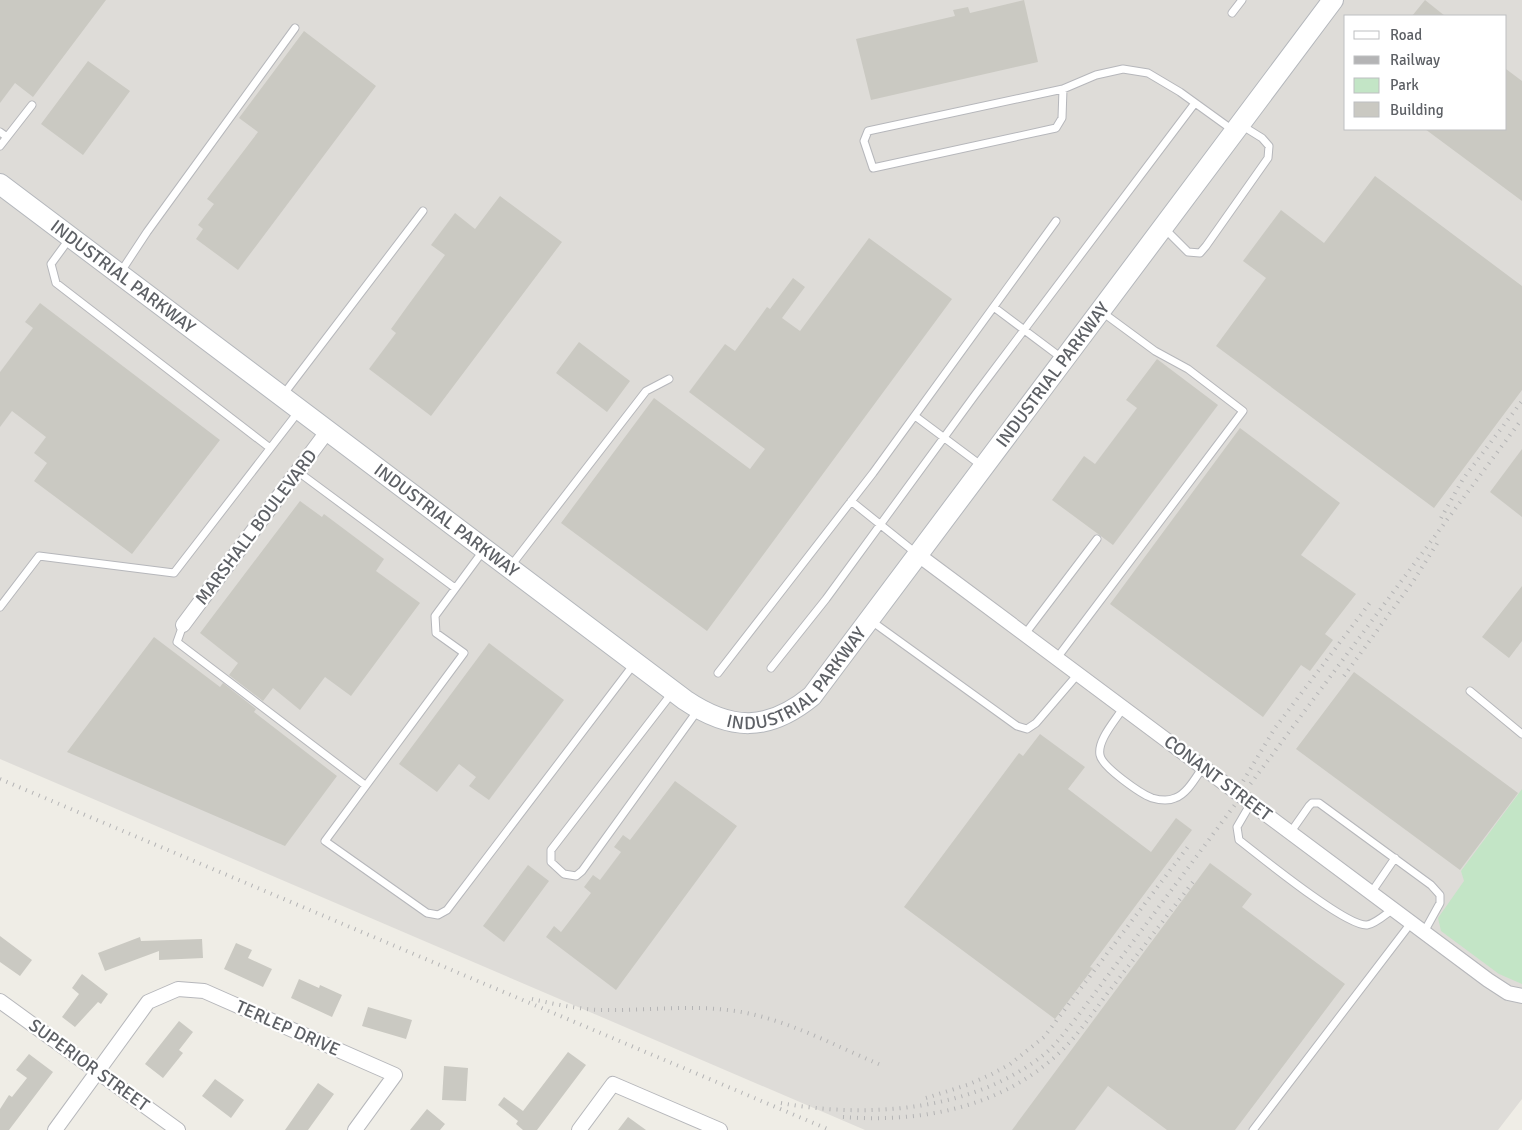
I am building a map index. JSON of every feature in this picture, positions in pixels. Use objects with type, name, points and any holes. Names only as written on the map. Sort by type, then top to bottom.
[{"type":"street","name":"INDUSTRIAL PARKWAY","points":[[0,184],[699,709],[716,718],[742,724],[763,722],[790,713],[812,696],[1333,0]]},
{"type":"street","name":"MARSHALL BOULEVARD","points":[[183,625],[328,430]]},
{"type":"street","name":"CONANT STREET","points":[[917,554],[1488,980],[1508,993],[1522,996]]},
{"type":"street","name":"TERLEP DRIVE","points":[[98,1072],[148,1002],[178,989],[204,991],[396,1075],[355,1130]]},
{"type":"street","name":"SUPERIOR STREET","points":[[0,1001],[178,1130]]},
{"type":"street","points":[[55,1130],[98,1072]]},
{"type":"street","points":[[579,1130],[613,1084],[720,1130]]},
{"type":"lane","points":[[1232,13],[1242,0]]},
{"type":"lane","points":[[120,274],[147,232],[295,28]]},
{"type":"lane","points":[[1063,89],[1062,118],[1056,128],[872,168],[864,140],[868,131],[1063,89],[1096,75],[1123,69],[1148,73],[1237,127],[1266,142],[1269,146],[1268,158],[1200,253],[1188,252],[1163,226]]},
{"type":"lane","points":[[771,668],[826,599],[1024,330],[1196,103]]},
{"type":"lane","points":[[0,146],[32,105]]},
{"type":"lane","points":[[0,132],[7,138]]},
{"type":"lane","points":[[283,395],[423,211]]},
{"type":"lane","points":[[718,673],[915,416],[995,308],[1056,221]]},
{"type":"lane","points":[[71,237],[51,264],[56,284],[270,448]]},
{"type":"lane","points":[[995,308],[1064,359]]},
{"type":"lane","points":[[1057,658],[1243,411],[1188,369],[1155,351],[1100,311]]},
{"type":"lane","points":[[510,567],[646,391],[669,380]]},
{"type":"lane","points":[[0,607],[39,556],[174,573],[301,409]]},
{"type":"lane","points":[[915,416],[983,467]]},
{"type":"lane","points":[[297,470],[455,588]]},
{"type":"lane","points":[[850,501],[917,554]]},
{"type":"lane","points":[[1025,634],[1096,539]]},
{"type":"lane","points":[[485,548],[435,616],[436,633],[464,654],[324,841],[427,913],[438,915],[447,910],[635,662]]},
{"type":"lane","points":[[869,619],[1017,726],[1027,729],[1036,723],[1078,674]]},
{"type":"lane","points":[[183,625],[177,642],[365,785]]},
{"type":"lane","points":[[673,690],[551,850],[551,862],[564,874],[576,876],[582,871],[699,709]]},
{"type":"lane","points":[[1470,691],[1522,734]]},
{"type":"lane","points":[[1124,708],[1107,734],[1100,752],[1102,762],[1110,770],[1152,798],[1170,800],[1183,794],[1203,767]]},
{"type":"lane","points":[[1290,832],[1309,806],[1312,803],[1319,802],[1395,858],[1431,885],[1440,896],[1440,903],[1424,932]]},
{"type":"lane","points":[[1251,803],[1237,827],[1239,840],[1303,888],[1356,924],[1369,925],[1393,909]]},
{"type":"lane","points":[[1371,893],[1395,858]]},
{"type":"lane","points":[[1253,1130],[1411,923]]},
{"type":"shaded area","points":[[0,0],[1522,0],[1522,1099],[1498,1130],[865,1130],[0,759]]},
{"type":"green space","points":[[1522,789],[1522,984],[1499,974],[1441,931],[1438,918],[1464,881],[1461,871]]},
{"type":"building","points":[[0,0],[106,0],[33,97],[15,83],[0,103]]},
{"type":"building","points":[[1024,0],[1038,62],[871,100],[856,39],[955,16],[953,10],[968,7],[970,13]]},
{"type":"building","points":[[1425,0],[1444,15],[1413,15]]},
{"type":"building","points":[[304,31],[376,86],[238,270],[196,239],[203,229],[198,225],[214,204],[207,199],[258,132],[239,118]]},
{"type":"building","points":[[88,61],[130,91],[83,155],[41,124]]},
{"type":"building","points":[[1507,70],[1522,81],[1522,201],[1426,130],[1507,130]]},
{"type":"building","points":[[1375,176],[1522,286],[1522,390],[1434,508],[1216,346],[1266,278],[1243,261],[1281,210],[1324,243]]},
{"type":"building","points":[[500,196],[562,242],[431,416],[369,369],[396,333],[391,329],[445,255],[431,245],[455,213],[475,229]]},
{"type":"building","points":[[869,238],[952,299],[707,631],[561,523],[654,398],[750,469],[765,449],[689,392],[725,344],[735,351],[767,307],[770,309],[793,278],[805,287],[782,318],[800,331]]},
{"type":"building","points":[[40,303],[220,440],[132,554],[34,481],[47,463],[34,453],[46,437],[12,411],[0,427],[0,372],[33,328],[25,322]]},
{"type":"building","points":[[579,342],[630,381],[607,412],[556,373]]},
{"type":"building","points":[[1157,359],[1218,405],[1113,545],[1052,500],[1084,456],[1095,464],[1137,408],[1126,400]]},
{"type":"building","points":[[1240,428],[1340,503],[1301,555],[1356,594],[1325,634],[1333,640],[1310,671],[1301,665],[1263,717],[1110,604]]},
{"type":"building","points":[[1522,449],[1522,517],[1490,492]]},
{"type":"building","points":[[300,501],[322,517],[324,514],[384,559],[376,571],[420,603],[351,696],[325,677],[300,710],[273,688],[263,701],[229,675],[238,663],[200,633]]},
{"type":"building","points":[[1522,586],[1522,641],[1509,658],[1482,637]]},
{"type":"building","points":[[154,637],[220,687],[223,683],[256,709],[254,712],[337,776],[285,846],[67,752]]},
{"type":"building","points":[[489,643],[564,700],[489,800],[469,786],[476,777],[459,764],[437,792],[399,764]]},
{"type":"building","points":[[1354,672],[1518,793],[1460,870],[1296,749]]},
{"type":"building","points":[[1040,734],[1085,767],[1068,789],[1151,852],[1176,818],[1192,830],[1090,967],[1093,968],[1055,1019],[904,907],[1019,753],[1023,756]]},
{"type":"building","points":[[675,781],[737,826],[616,990],[546,937],[554,926],[561,932],[591,893],[584,887],[593,875],[600,880],[621,852],[614,847],[623,835],[630,840]]},
{"type":"building","points":[[1210,863],[1252,894],[1242,907],[1345,984],[1235,1130],[1167,1130],[1108,1086],[1075,1130],[1012,1130]]},
{"type":"building","points":[[528,865],[549,881],[504,942],[483,926]]},
{"type":"building","points":[[0,936],[32,960],[20,976],[0,962]]},
{"type":"building","points":[[140,937],[141,941],[202,939],[203,958],[159,960],[159,951],[105,971],[98,953]]},
{"type":"building","points":[[236,943],[252,950],[248,958],[272,969],[263,987],[224,969]]},
{"type":"building","points":[[82,974],[108,994],[101,1004],[98,1002],[75,1027],[62,1017],[79,994],[72,988]]},
{"type":"building","points":[[299,979],[319,988],[320,985],[342,995],[332,1017],[291,998]]},
{"type":"building","points":[[368,1007],[412,1020],[406,1039],[362,1026]]},
{"type":"building","points":[[179,1021],[193,1032],[179,1050],[183,1053],[163,1078],[145,1064]]},
{"type":"building","points":[[568,1052],[586,1065],[537,1130],[523,1130],[516,1124],[518,1121],[498,1105],[504,1097],[523,1111]]},
{"type":"building","points":[[29,1054],[53,1072],[9,1130],[0,1130],[0,1109],[9,1095],[12,1097],[27,1078],[16,1070]]},
{"type":"building","points":[[444,1066],[468,1068],[466,1101],[442,1100]]},
{"type":"building","points":[[215,1079],[244,1100],[231,1118],[202,1096]]},
{"type":"building","points":[[318,1083],[334,1094],[308,1130],[285,1130]]},
{"type":"building","points":[[427,1109],[445,1124],[440,1130],[410,1130]]},
{"type":"building","points":[[628,1117],[646,1130],[618,1130]]},
{"type":"railway","points":[[1441,518],[1463,479],[1522,401]]},
{"type":"railway","points":[[781,1103],[814,1108],[849,1110],[920,1106],[955,1098],[988,1087],[1019,1072],[1047,1052],[1077,1017],[1522,419]]},
{"type":"railway","points":[[1344,676],[1414,580],[1438,542]]},
{"type":"railway","points":[[1236,793],[1275,728],[1372,600]]},
{"type":"railway","points":[[0,779],[830,1130]]},
{"type":"railway","points":[[926,1098],[967,1085],[990,1075],[1009,1065],[1044,1037],[1190,844]]},
{"type":"railway","points":[[843,1117],[900,1117],[929,1114],[957,1108],[985,1099],[1011,1087],[1035,1072],[1058,1054],[1079,1032],[1193,882]]},
{"type":"railway","points":[[532,999],[591,1009],[696,1008],[748,1013],[806,1032],[881,1065]]}]
